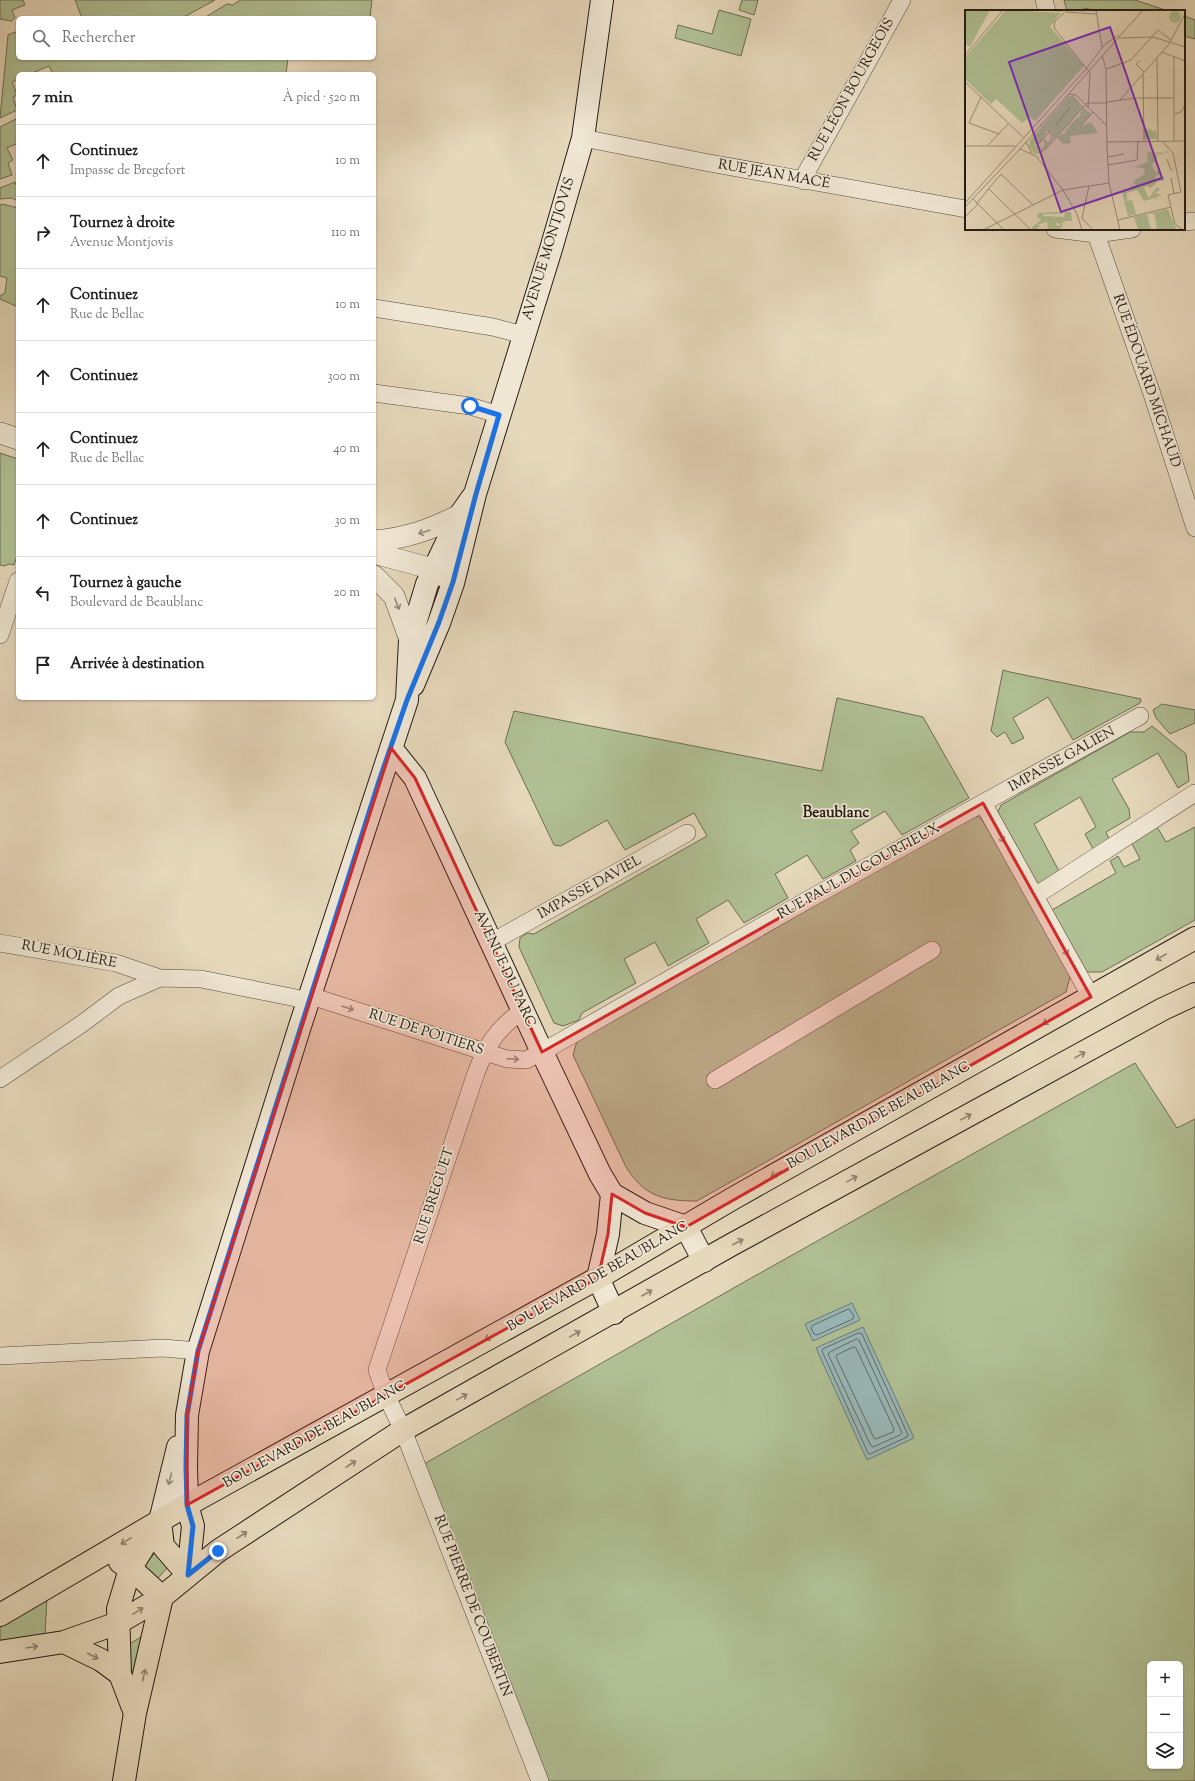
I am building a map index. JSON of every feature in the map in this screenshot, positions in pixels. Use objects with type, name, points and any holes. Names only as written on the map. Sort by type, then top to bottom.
[{"type":"main road","name":"AVENUE MONTJOVIS","points":[[407,700],[439,622],[453,582],[499,415],[551,249],[583,138],[602,0]]},
{"type":"main road","name":"AVENUE MONTJOVIS","points":[[407,700],[410,640],[430,577],[460,515],[476,494]]},
{"type":"main road","points":[[135,1713],[120,1674],[118,1609],[130,1569],[160,1521],[187,1415],[198,1351],[407,700]]},
{"type":"main road","name":"AVENUE DU PARC","points":[[391,748],[415,778],[524,1010],[542,1052],[600,1174],[612,1194],[645,1213],[686,1227]]},
{"type":"main road","name":"BOULEVARD DE BEAUBLANC","points":[[0,1615],[187,1505],[598,1278],[686,1227],[732,1198],[1195,938]]},
{"type":"main road","points":[[0,1652],[64,1642],[118,1623],[162,1597],[218,1551],[403,1430],[704,1261],[1150,1016],[1195,994]]},
{"type":"main road","points":[[612,1194],[608,1234],[598,1278],[614,1312]]},
{"type":"main road","points":[[686,1227],[704,1261]]},
{"type":"main road","points":[[187,1415],[187,1505],[193,1526],[188,1575]]},
{"type":"main road","points":[[160,1521],[163,1546],[188,1575]]},
{"type":"main road","points":[[107,1553],[130,1569],[162,1597]]},
{"type":"main road","points":[[124,1781],[135,1713],[162,1597]]},
{"type":"main road","points":[[64,1642],[101,1660],[120,1674]]},
{"type":"street","name":"RUE LÉON BOURGEOIS","points":[[804,181],[808,168],[902,0]]},
{"type":"street","points":[[1044,0],[1047,10]]},
{"type":"street","name":"RUE JEAN MACÉ","points":[[583,138],[804,181],[965,210]]},
{"type":"street","points":[[1185,222],[1195,221]]},
{"type":"street","points":[[1076,230],[1114,230]]},
{"type":"street","name":"RUE ÉDOUARD MICHAUD","points":[[1096,231],[1152,394],[1195,528]]},
{"type":"street","points":[[376,308],[493,326],[523,335]]},
{"type":"street","points":[[376,393],[470,406],[499,415]]},
{"type":"street","points":[[0,433],[16,438]]},
{"type":"street","points":[[376,541],[394,540],[424,532],[460,515]]},
{"type":"street","points":[[376,554],[430,577]]},
{"type":"street","points":[[376,561],[430,577],[453,582]]},
{"type":"street","points":[[376,578],[394,596],[410,640]]},
{"type":"street","points":[[0,635],[16,587]]},
{"type":"street","name":"IMPASSE GALIEN","points":[[983,803],[1140,716]]},
{"type":"street","points":[[1035,896],[1195,792]]},
{"type":"street","points":[[983,803],[1091,997]]},
{"type":"street","name":"RUE PAUL DUCOURTIEUX","points":[[542,1052],[811,898],[983,803]]},
{"type":"street","name":"IMPASSE DAVIEL","points":[[492,942],[687,833]]},
{"type":"street","name":"RUE MOLIÈRE","points":[[0,943],[116,963],[160,978]]},
{"type":"street","points":[[715,1080],[932,950]]},
{"type":"street","points":[[0,1079],[83,1023],[119,996],[160,978]]},
{"type":"street","name":"RUE DE POITIERS","points":[[160,978],[201,979],[310,999],[507,1059],[526,1060],[542,1052]]},
{"type":"street","name":"RUE BREGUET","points":[[403,1430],[386,1395],[377,1370],[484,1051],[494,1036],[515,1016],[524,1010]]},
{"type":"street","points":[[0,1356],[163,1348],[198,1351]]},
{"type":"street","name":"RUE PIERRE DE COUBERTIN","points":[[403,1430],[540,1781]]},
{"type":"highlighted area","points":[[391,748],[415,778],[542,1052],[983,803],[1091,997],[686,1227],[645,1213],[612,1194],[608,1234],[598,1278],[187,1505],[187,1415],[198,1351]]},
{"type":"green space","points":[[0,0],[23,0],[25,5],[12,10],[15,18],[11,21],[0,19]]},
{"type":"green space","points":[[75,0],[215,0],[186,16],[81,16]]},
{"type":"green space","points":[[240,0],[372,0],[370,16],[207,16],[227,4],[233,5]]},
{"type":"green space","points":[[742,0],[758,0],[754,15],[739,10]]},
{"type":"green space","points":[[1064,0],[1135,0],[1165,10],[1093,10],[1084,8],[1083,10],[1067,10]]},
{"type":"green space","points":[[719,10],[751,19],[741,56],[675,38],[678,25],[712,34]]},
{"type":"green space","points":[[1185,16],[1195,20],[1195,39],[1185,36]]},
{"type":"green space","points":[[16,32],[16,60],[288,60],[286,72],[52,72],[49,66],[35,72],[16,72],[16,80],[12,82],[16,92],[16,96],[13,97],[16,110],[0,118],[8,35]]},
{"type":"green space","points":[[16,119],[16,144],[7,148],[13,160],[8,163],[12,175],[0,179],[0,127]]},
{"type":"green space","points":[[15,182],[16,200],[12,198],[0,199],[0,188]]},
{"type":"green space","points":[[2,204],[16,208],[16,306],[0,299],[0,296],[5,293],[7,278],[0,276],[0,205]]},
{"type":"green space","points":[[0,453],[16,458],[16,559],[14,565],[0,565]]},
{"type":"green space","points":[[1003,670],[1141,699],[1140,703],[1073,740],[1048,697],[1013,718],[1024,738],[1012,744],[1005,732],[997,737],[991,731]]},
{"type":"green space","points":[[837,698],[923,717],[969,798],[902,835],[885,811],[851,831],[859,843],[850,850],[856,861],[823,879],[807,855],[775,874],[788,898],[744,923],[728,900],[696,919],[709,943],[668,966],[655,942],[624,959],[636,983],[582,1013],[579,1020],[563,1026],[554,1023],[519,947],[520,938],[527,933],[534,934],[707,836],[694,813],[625,850],[607,820],[561,846],[554,845],[505,742],[514,711],[822,771]]},
{"type":"green space","points":[[1162,704],[1195,710],[1195,723],[1170,734],[1156,718],[1153,710]]},
{"type":"green space","points":[[1152,726],[1186,754],[1189,781],[1178,788],[1158,753],[1112,779],[1129,809],[1130,818],[1106,832],[1110,841],[1094,851],[1085,834],[1096,827],[1080,797],[1034,824],[1059,871],[1038,884],[998,812],[1001,805],[1130,732],[1144,732]]},
{"type":"green space","points":[[974,815],[981,818],[1071,973],[1066,992],[697,1201],[665,1198],[648,1191],[640,1185],[626,1167],[573,1055],[577,1041]]},
{"type":"green space","points":[[1153,820],[1166,842],[1195,827],[1195,920],[1102,972],[1087,972],[1052,910],[1116,873],[1110,861],[1118,856],[1124,867],[1140,859],[1128,836]]},
{"type":"green space","points":[[1135,1063],[1177,1128],[1195,1119],[1195,1781],[548,1781],[424,1464],[753,1277]]},
{"type":"green space","points":[[158,1549],[170,1565],[156,1580],[144,1566]]},
{"type":"green space","points":[[47,1598],[45,1634],[0,1643],[0,1625]]},
{"type":"green space","points":[[141,1637],[134,1685],[132,1686],[126,1646]]},
{"type":"water","points":[[852,1303],[860,1320],[813,1341],[805,1324]]},
{"type":"water","points":[[863,1327],[914,1438],[867,1460],[816,1348]]},
{"type":"district","name":"Beaublanc","points":[[836,813]]},
{"type":"route","points":[[218,1551],[188,1575],[192,1548],[193,1526],[187,1505],[187,1415],[198,1351],[379,781],[407,700],[439,622],[453,582],[499,415],[470,406]]}]
